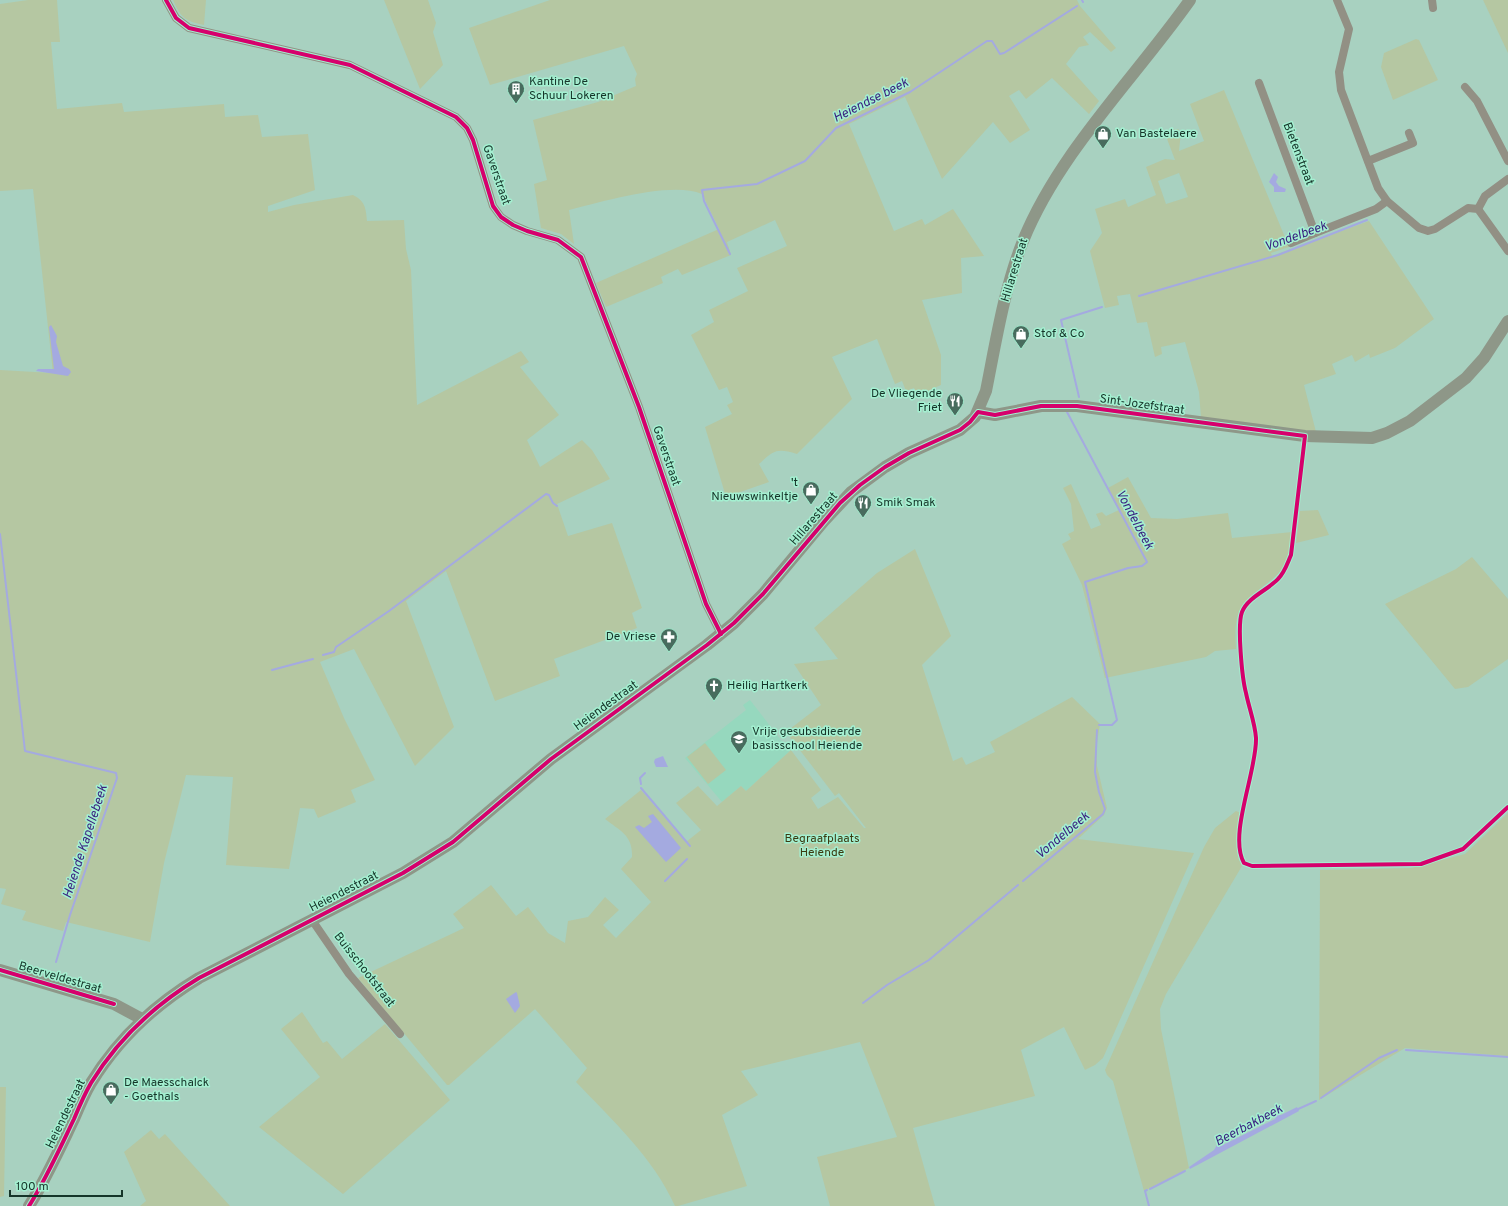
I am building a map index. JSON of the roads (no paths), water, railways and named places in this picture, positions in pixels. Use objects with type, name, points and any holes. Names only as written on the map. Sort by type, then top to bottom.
[{"type":"main road","name":"Hillarestraat","points":[[721,634],[763,594],[824,521],[856,488],[890,464],[960,430],[970,422],[978,412],[986,391],[1015,262],[1042,201],[1069,157],[1190,0]]},
{"type":"main road","name":"Sint-Jozefstraat","points":[[978,412],[995,416],[1041,406],[1077,406],[1305,436],[1372,438],[1387,433],[1410,421],[1466,378],[1484,358],[1508,320]]},
{"type":"main road","name":"Heiendestraat","points":[[29,1206],[53,1162],[90,1084],[110,1056],[142,1019],[169,998],[199,978],[403,873],[453,842],[551,759],[721,634]]},
{"type":"main road","name":"Beerveldestraat","points":[[0,970],[114,1004],[142,1019]]},
{"type":"street","name":"Gaverstraat","points":[[166,0],[176,18],[189,28],[350,65],[456,117],[471,133],[493,206],[501,217],[520,228],[558,240],[581,257],[594,296],[639,407],[706,604],[721,634]]},
{"type":"street","points":[[1337,0],[1348,28],[1339,72],[1341,90],[1378,188],[1387,201],[1419,228],[1428,231],[1435,229],[1468,208],[1478,209],[1508,251]]},
{"type":"street","name":"Bietenstraat","points":[[1259,83],[1315,233]]},
{"type":"street","points":[[1465,87],[1477,101],[1508,161]]},
{"type":"street","points":[[1368,161],[1413,143],[1409,133]]},
{"type":"street","points":[[1478,209],[1485,196],[1508,179]]},
{"type":"street","points":[[1291,243],[1376,210],[1387,201]]},
{"type":"street","name":"Buisschootstraat","points":[[312,920],[349,974],[400,1034]]},
{"type":"water","points":[[1274,173],[1278,177],[1276,182],[1279,186],[1286,189],[1285,192],[1274,192],[1274,187],[1269,182]]},
{"type":"water","points":[[51,325],[57,336],[56,342],[63,366],[71,372],[68,376],[36,371],[38,369],[54,369],[49,327]]},
{"type":"water","points":[[663,756],[668,767],[656,767],[654,762],[655,759]]},
{"type":"water","points":[[653,814],[681,848],[666,862],[635,827],[639,825],[644,828],[652,822],[648,816]]},
{"type":"water","points":[[516,992],[520,1006],[515,1013],[506,999]]},
{"type":"water","points":[[1297,1107],[1299,1111],[1190,1169],[1189,1167],[1214,1150],[1217,1145],[1219,1144],[1221,1146],[1275,1119],[1277,1115],[1281,1115]]},
{"type":"waterway","name":"Heiendse beek","points":[[730,254],[704,201],[702,190],[757,184],[805,161],[836,128],[910,92],[987,41],[992,41],[1000,54],[1004,53],[1077,6]]},
{"type":"waterway","name":"Vondelbeek","points":[[1139,296],[1278,255],[1367,220]]},
{"type":"waterway","points":[[1079,397],[1061,320],[1102,307]]},
{"type":"waterway","name":"Vondelbeek","points":[[1067,412],[1147,562],[1142,566],[1128,568],[1085,582],[1117,720],[1112,725],[1099,725]]},
{"type":"waterway","points":[[323,655],[334,652],[336,647],[389,611],[546,494],[549,495],[553,503],[557,506]]},
{"type":"waterway","name":"Heiende Kapellebeek","points":[[0,534],[25,751],[116,773],[117,778],[70,915],[56,962]]},
{"type":"waterway","points":[[272,670],[313,659]]},
{"type":"waterway","name":"Vondelbeek","points":[[1023,881],[1103,814],[1105,809],[1099,792],[1095,772],[1097,730]]},
{"type":"waterway","points":[[641,784],[640,778],[645,773]]},
{"type":"waterway","points":[[641,788],[690,846]]},
{"type":"waterway","points":[[665,881],[687,859]]},
{"type":"waterway","points":[[863,1003],[887,985],[929,960],[1018,885]]},
{"type":"waterway","name":"Beerbakbeek","points":[[1321,1098],[1379,1058],[1397,1050]]},
{"type":"waterway","name":"Beerbakbeek","points":[[1406,1050],[1508,1057]]},
{"type":"waterway","name":"Beerbakbeek","points":[[1296,1110],[1316,1101]]},
{"type":"waterway","name":"Beerbakbeek","points":[[1150,1189],[1185,1171]]},
{"type":"waterway","name":"Beerbakbeek","points":[[1147,1190],[1145,1191],[1149,1206]]},
{"type":"place","name":"Kantine De Schuur Lokeren","points":[[516,104]]},
{"type":"place","name":"Van Bastelaere","points":[[1103,149]]},
{"type":"place","name":"Stof & Co","points":[[1021,349]]},
{"type":"place","name":"De Vliegende Friet","points":[[955,416]]},
{"type":"place","name":"'t Nieuwswinkeltje","points":[[811,505]]},
{"type":"place","name":"Smik Smak","points":[[863,518]]},
{"type":"place","name":"De Vriese","points":[[669,652]]},
{"type":"place","name":"Heilig Hartkerk","points":[[714,701]]},
{"type":"place","name":"Vrije gesubsidieerde basisschool Heiende","points":[[739,754]]},
{"type":"place","name":"De Maesschalck - Goethals","points":[[111,1105]]},
{"type":"park label","name":"Begraafplaats Heiende","points":[[822,846]]}]
